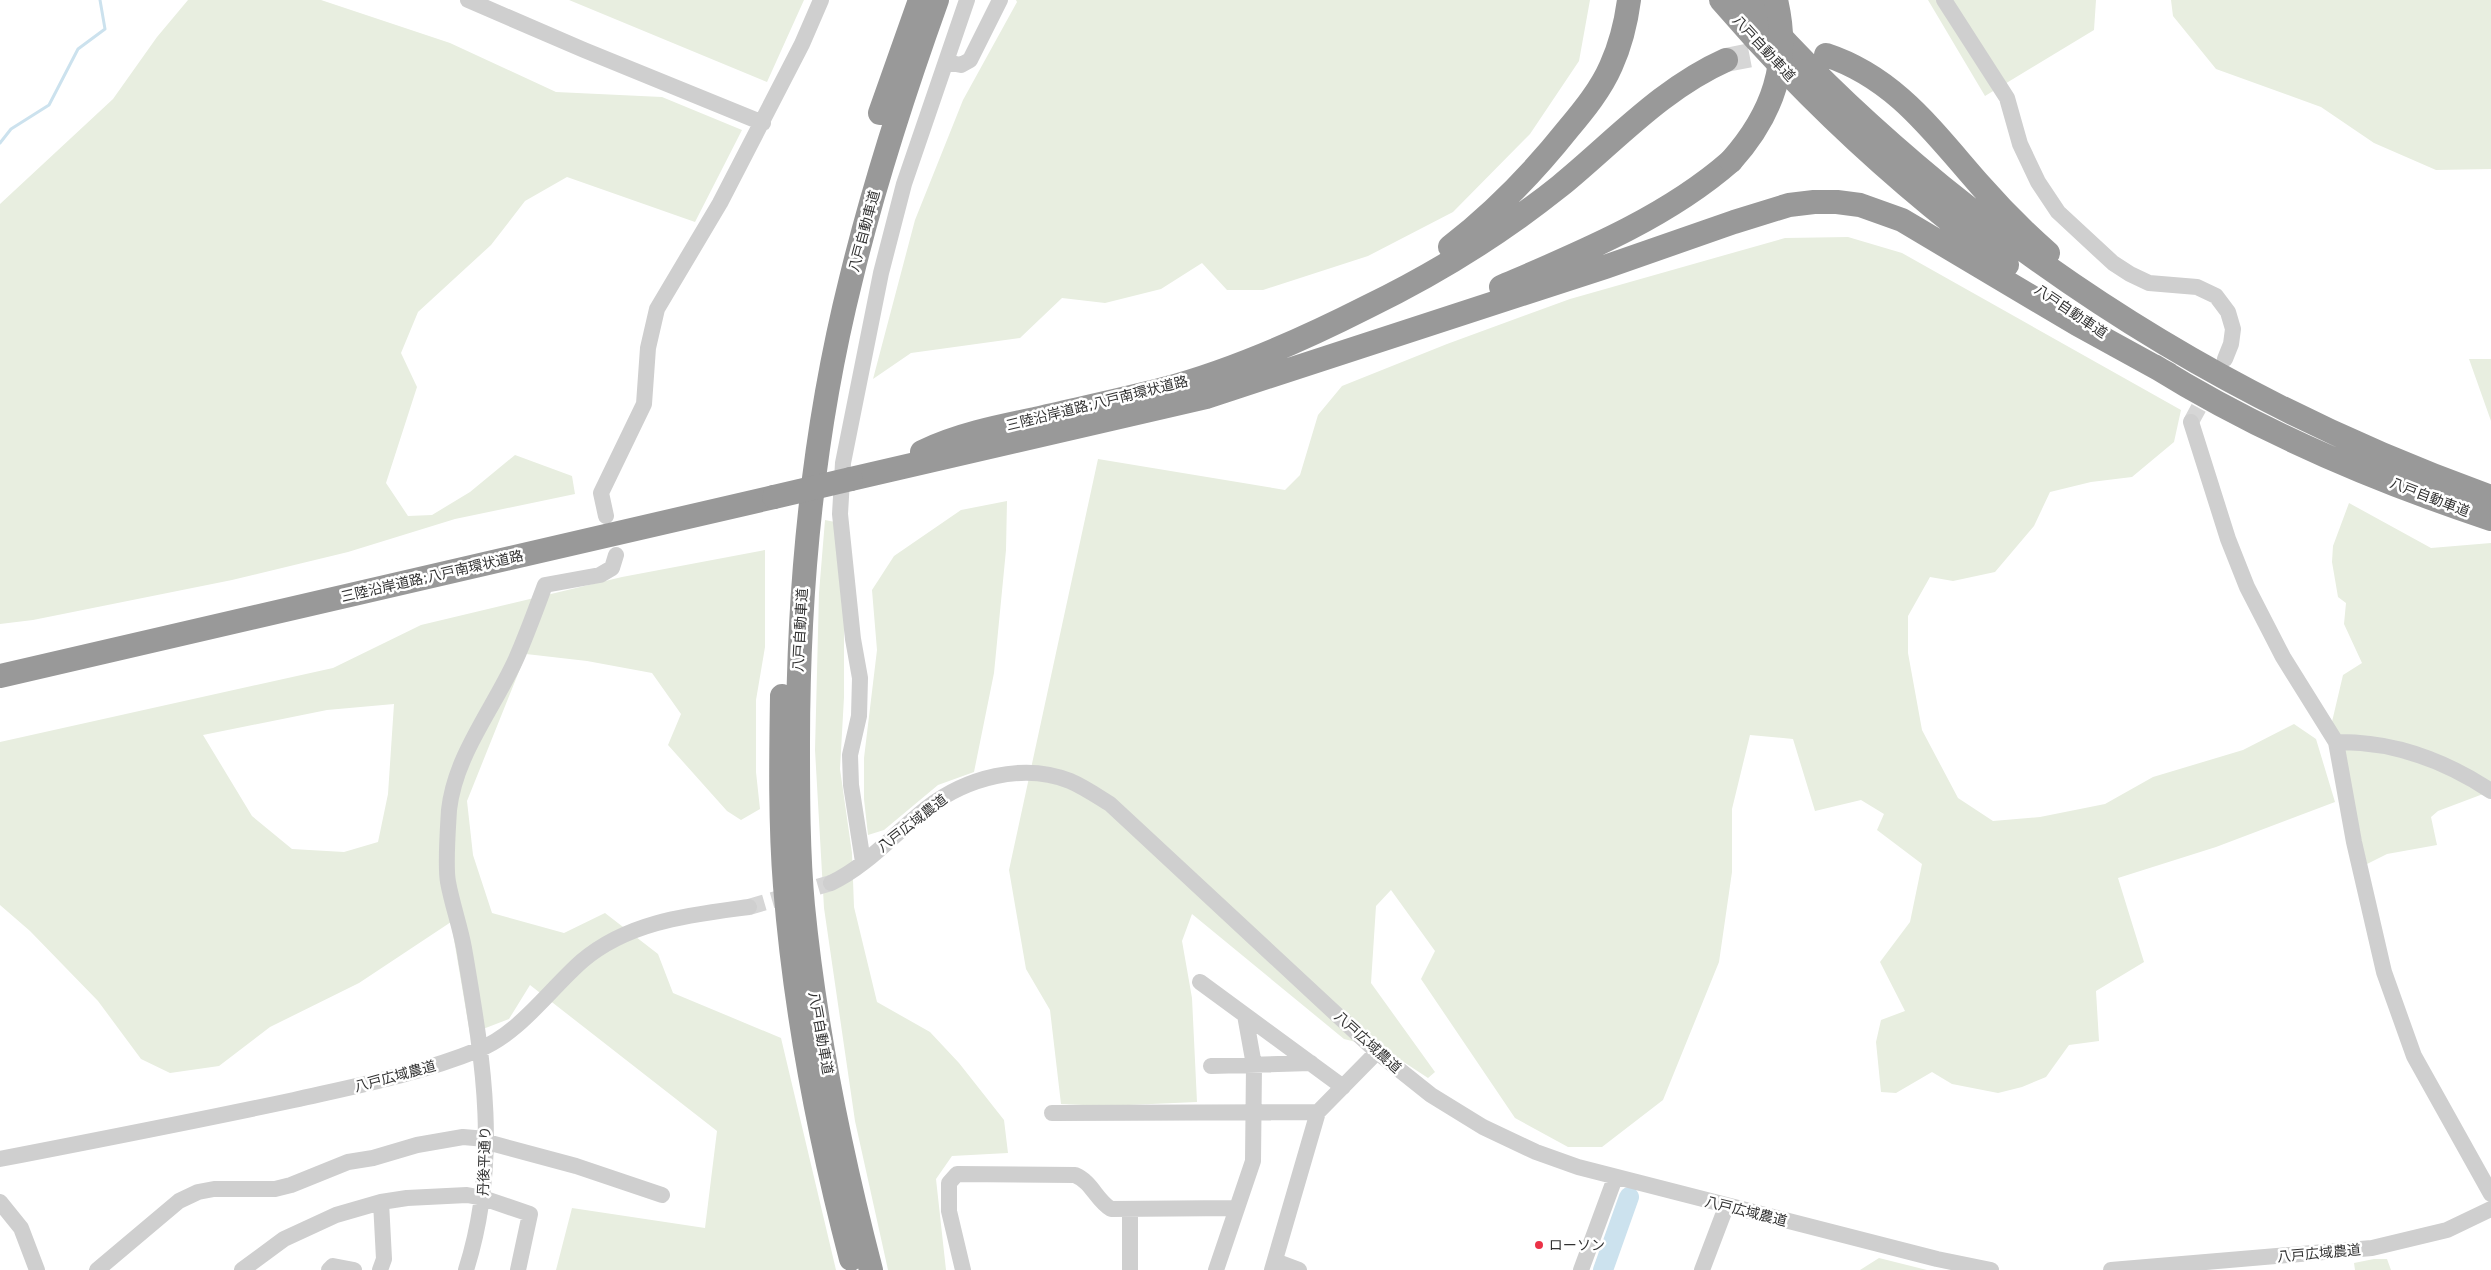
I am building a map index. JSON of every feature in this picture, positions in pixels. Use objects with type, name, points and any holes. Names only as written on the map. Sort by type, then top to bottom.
[{"type":"highway","name":"八戸自動車道","points":[[854,1270],[839,1214],[814,1094],[796,992],[784,875],[780,786],[782,658],[794,504],[815,366],[834,276],[854,201],[879,118],[920,0]]},
{"type":"highway","name":"八戸自動車道","points":[[871,1270],[832,1098],[805,923],[798,795],[798,671],[810,507],[830,376],[868,212],[893,128],[937,0]]},
{"type":"highway","points":[[1329,325],[1406,280],[1441,254],[1474,228],[1530,175],[1577,118],[1610,68],[1626,23],[1629,0]]},
{"type":"highway","name":"八戸自動車道","points":[[1721,0],[1796,83],[1831,118],[1930,206],[2030,282],[2168,374],[2276,431],[2342,462],[2416,493],[2491,519]]},
{"type":"highway","name":"八戸自動車道","points":[[1748,0],[1814,70],[1864,119],[1943,188],[2014,245],[2066,282],[2174,350],[2231,383],[2358,446],[2426,474],[2491,497]]},
{"type":"highway","points":[[1326,358],[1462,305],[1629,227],[1687,194],[1731,161],[1759,126],[1774,92],[1781,43],[1776,0]]},
{"type":"highway","points":[[1826,55],[1866,71],[1901,98],[2032,239],[2087,286],[2174,350]]},
{"type":"highway","points":[[1329,325],[1407,287],[1487,239],[1559,187],[1668,92],[1691,77],[1726,60]]},
{"type":"highway","points":[[1326,358],[1605,267],[1765,212],[1789,206],[1837,202],[1860,205],[1902,220],[2077,324],[2168,374]]},
{"type":"highway","name":"三陸沿岸道路;八戸南環状道路","points":[[858,478],[962,436],[1130,397],[1205,376],[1245,363],[1329,325]]},
{"type":"highway","name":"三陸沿岸道路;八戸南環状道路","points":[[0,676],[1206,397],[1326,358]]},
{"type":"street","points":[[468,0],[584,50],[763,123]]},
{"type":"street","points":[[606,516],[600,493],[644,404],[648,348],[657,309],[720,203],[763,123],[802,44],[821,0]]},
{"type":"street","points":[[863,862],[851,785],[850,754],[859,716],[860,678],[853,640],[840,514],[843,463],[875,301],[904,184],[967,0]]},
{"type":"street","points":[[946,62],[961,65],[970,60],[1000,0]]},
{"type":"street","points":[[1944,0],[2007,98],[2020,144],[2038,182],[2058,212],[2113,263],[2130,274],[2149,283],[2197,287],[2216,296],[2228,312],[2232,329],[2231,344],[2225,359]]},
{"type":"street","points":[[2190,422],[2228,539],[2247,587],[2283,657],[2336,742],[2354,842],[2384,972],[2414,1056],[2491,1194]]},
{"type":"street","name":"丹後平通り","points":[[466,1270],[477,1236],[484,1198],[486,1141],[480,1049],[463,944],[448,880],[449,810],[457,773],[516,659],[546,585],[600,575],[612,568],[616,555]]},
{"type":"street","points":[[2336,742],[2360,742],[2395,748],[2437,760],[2462,772],[2491,790]]},
{"type":"street","name":"八戸広域農道","points":[[831,883],[848,875],[928,808],[958,789],[1013,772],[1042,774],[1070,782],[1110,804],[1377,1052],[1431,1095],[1483,1127],[1536,1152],[1615,1178],[1937,1260],[1991,1270]]},
{"type":"street","name":"八戸広域農道","points":[[0,1159],[186,1124],[371,1083],[438,1065],[480,1049],[509,1032],[582,961],[608,942],[635,928],[682,916],[749,907]]},
{"type":"street","points":[[1200,982],[1343,1087]]},
{"type":"street","points":[[1216,1270],[1253,1161],[1254,1065],[1246,1015]]},
{"type":"street","points":[[1300,1270],[1273,1265],[1318,1112],[1377,1052]]},
{"type":"street","points":[[1211,1066],[1311,1063]]},
{"type":"street","points":[[1052,1114],[1318,1112]]},
{"type":"street","points":[[97,1270],[179,1200],[198,1192],[214,1189],[275,1189],[291,1185],[348,1162],[373,1158],[417,1145],[463,1137],[486,1141],[576,1166],[662,1195]]},
{"type":"street","points":[[963,1270],[949,1204],[949,1183],[957,1174],[1075,1175],[1083,1178],[1102,1204],[1111,1209],[1237,1208]]},
{"type":"street","points":[[1582,1270],[1615,1178]]},
{"type":"street","points":[[242,1270],[284,1239],[336,1215],[381,1202],[467,1195],[484,1198],[530,1214],[518,1270]]},
{"type":"street","points":[[0,1202],[20,1228],[37,1270]]},
{"type":"street","points":[[380,1270],[384,1259],[381,1202]]},
{"type":"street","points":[[1702,1270],[1726,1206]]},
{"type":"street","points":[[1130,1209],[1130,1270]]},
{"type":"street","name":"八戸広域農道","points":[[2111,1270],[2372,1248],[2447,1230],[2491,1209]]},
{"type":"street","points":[[329,1270],[333,1266],[354,1270]]},
{"type":"shaded area","points":[[188,0],[321,0],[450,43],[556,92],[662,97],[742,130],[695,222],[567,177],[525,201],[491,245],[418,312],[401,353],[417,387],[386,483],[408,516],[432,515],[470,492],[515,455],[572,476],[575,494],[455,519],[348,552],[232,580],[33,620],[0,624],[0,204],[113,99],[157,37]]},
{"type":"shaded area","points":[[569,0],[804,0],[767,82]]},
{"type":"shaded area","points":[[1016,0],[1590,0],[1579,61],[1530,134],[1453,212],[1368,256],[1263,290],[1227,290],[1202,263],[1161,289],[1105,303],[1062,298],[1020,338],[911,353],[873,379],[915,220],[963,100],[1017,2]]},
{"type":"shaded area","points":[[1928,0],[2096,0],[2094,30],[1985,96]]},
{"type":"shaded area","points":[[2171,0],[2491,0],[2491,169],[2436,170],[2374,143],[2321,107],[2216,69],[2173,16]]},
{"type":"shaded area","points":[[1848,237],[1902,253],[2181,410],[2174,442],[2132,477],[2091,482],[2050,492],[2034,526],[1995,572],[1953,581],[1930,577],[1908,616],[1908,653],[1922,730],[1958,798],[1993,821],[2040,817],[2105,804],[2153,777],[2243,750],[2294,724],[2316,739],[2335,802],[2216,847],[2118,878],[2144,962],[2096,991],[2099,1041],[2069,1045],[2046,1077],[2022,1087],[1998,1093],[1952,1084],[1932,1072],[1896,1093],[1881,1092],[1876,1042],[1881,1020],[1905,1011],[1880,962],[1910,922],[1922,864],[1877,830],[1884,814],[1861,800],[1815,811],[1793,739],[1750,735],[1732,809],[1732,872],[1719,962],[1663,1100],[1602,1147],[1568,1147],[1515,1118],[1421,979],[1435,951],[1391,890],[1376,906],[1371,983],[1435,1072],[1428,1078],[1384,1049],[1344,1039],[1192,914],[1182,941],[1192,998],[1197,1102],[1106,1106],[1061,1104],[1050,1010],[1026,969],[1009,870],[1098,459],[1285,490],[1300,475],[1318,415],[1342,386],[1447,344],[1570,299],[1785,238]]},
{"type":"shaded area","points":[[2469,359],[2491,359],[2491,421]]},
{"type":"shaded area","points":[[1007,501],[1006,550],[994,673],[974,772],[938,785],[884,830],[868,835],[864,799],[864,758],[877,650],[872,590],[894,556],[961,510]]},
{"type":"shaded area","points":[[2349,503],[2431,548],[2491,543],[2491,791],[2438,811],[2431,817],[2437,845],[2387,854],[2367,864],[2331,726],[2343,675],[2362,663],[2344,624],[2346,603],[2338,597],[2332,562],[2333,546]]},
{"type":"shaded area","points":[[825,520],[835,522],[844,623],[844,697],[840,769],[852,853],[854,907],[877,1002],[930,1032],[959,1063],[1004,1120],[1008,1153],[952,1156],[936,1179],[946,1270],[888,1270],[855,1121],[824,908],[815,750],[819,593]]},
{"type":"shaded area","points":[[765,550],[765,647],[756,700],[756,772],[760,809],[741,820],[727,811],[668,745],[681,714],[652,673],[587,661],[526,654],[467,801],[473,855],[492,913],[564,933],[605,913],[658,954],[673,993],[781,1038],[836,1270],[556,1270],[572,1208],[705,1228],[717,1131],[530,985],[509,1019],[470,1034],[451,922],[359,983],[270,1027],[219,1066],[170,1073],[141,1059],[98,1001],[30,931],[0,905],[0,742],[333,668],[421,625],[622,577]],"holes":[[[394,704],[388,794],[378,842],[344,852],[292,849],[252,816],[203,735],[327,710]]]},
{"type":"shaded area","points":[[1879,1258],[1927,1270],[1860,1270]]},
{"type":"shaded area","points":[[2374,1259],[2387,1259],[2391,1270],[2355,1270],[2354,1263]]},
{"type":"waterway","points":[[0,143],[11,129],[49,105],[78,49],[105,29],[100,0]]},
{"type":"waterway","points":[[1603,1270],[1629,1197]]},
{"type":"tunnel","points":[[1726,60],[1772,51],[1786,51]]},
{"type":"tunnel","points":[[2191,422],[2222,365]]},
{"type":"tunnel","points":[[749,907],[831,883]]},
{"type":"place","name":"ローソン","points":[[1539,1245]]}]
